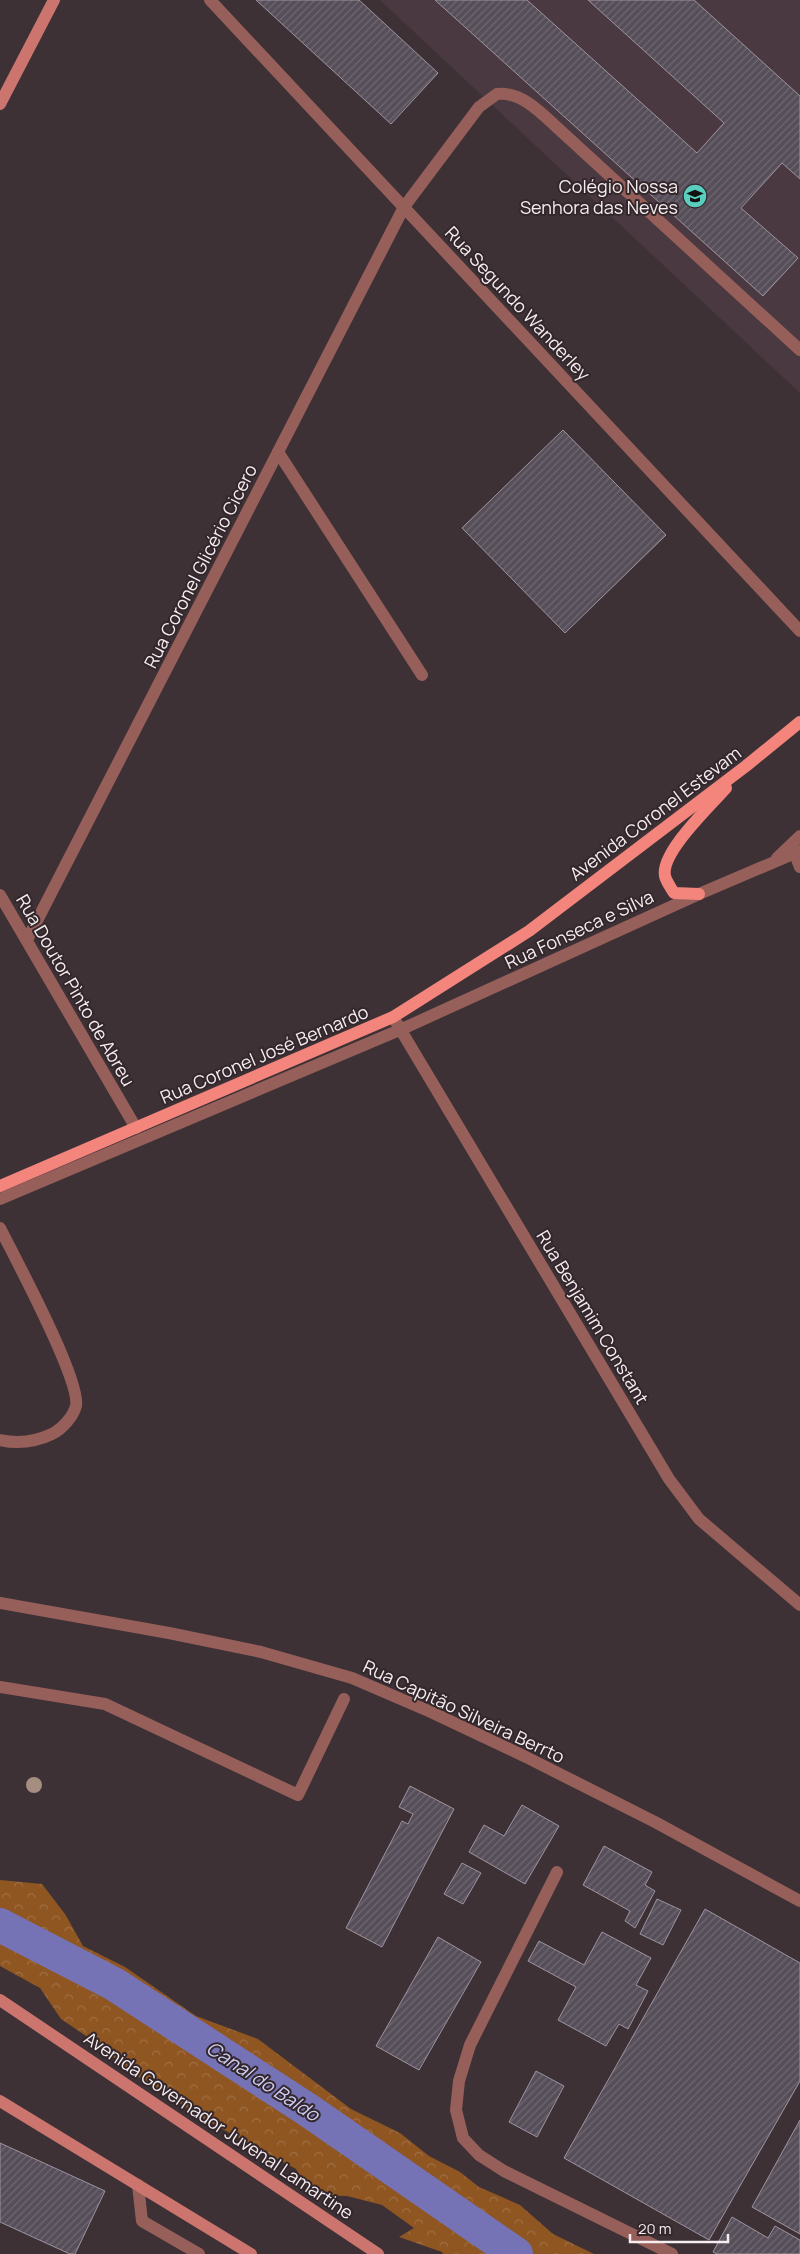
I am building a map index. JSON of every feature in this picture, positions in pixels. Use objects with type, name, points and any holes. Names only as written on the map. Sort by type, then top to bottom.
[{"type":"main road","points":[[0,104],[54,0]]},
{"type":"main road","name":"Avenida Coronel Estevam","points":[[529,931],[746,766],[800,722]]},
{"type":"main road","points":[[699,894],[674,893],[664,875],[667,860],[674,848],[746,766]]},
{"type":"main road","name":"Rua Coronel José Bernardo","points":[[0,1186],[393,1017],[529,931]]},
{"type":"main road","name":"Avenida Governador Juvenal Lamartine","points":[[0,2000],[378,2254]]},
{"type":"main road","points":[[0,2101],[251,2254]]},
{"type":"street","name":"Rua Segundo Wanderley","points":[[210,0],[800,631]]},
{"type":"street","name":"Rua Coronel Glicério Cicero","points":[[27,940],[404,207],[479,107],[496,94],[519,98],[529,103],[799,347]]},
{"type":"street","points":[[278,452],[422,675]]},
{"type":"street","name":"Rua Fonseca e Silva","points":[[772,864],[800,836]]},
{"type":"street","points":[[797,852],[800,867]]},
{"type":"street","name":"Rua Fonseca e Silva","points":[[402,1029],[699,894],[797,852]]},
{"type":"street","name":"Rua Doutor Pìnto de Abreu","points":[[0,895],[136,1128]]},
{"type":"street","name":"Rua Benjamim Constant","points":[[393,1017],[402,1029],[423,1069],[669,1478],[699,1519],[800,1605]]},
{"type":"street","name":"Rua Coronel José Bernardo","points":[[0,1199],[402,1029]]},
{"type":"street","points":[[0,1228],[67,1366],[75,1391],[76,1405],[65,1424],[56,1432],[25,1442],[0,1440]]},
{"type":"street","name":"Rua Capitão Silveira Berrto","points":[[0,1603],[169,1633],[261,1652],[352,1678],[431,1712],[526,1757],[655,1822],[800,1901]]},
{"type":"street","points":[[0,1687],[105,1704],[298,1794],[344,1699]]},
{"type":"street","points":[[557,1872],[470,2044],[459,2081],[456,2110],[464,2138],[479,2156],[504,2171],[672,2254]]},
{"type":"street","points":[[138,2185],[142,2221],[199,2254]]},
{"type":"shaded area","name":"Colégio Nossa Senhora das Neves","points":[[380,0],[800,0],[800,393]]},
{"type":"green space","points":[[0,1880],[42,1884],[65,1914],[83,1946],[125,1967],[196,2016],[258,2039],[351,2109],[400,2133],[429,2156],[460,2172],[479,2187],[520,2205],[553,2234],[594,2254],[443,2254],[442,2252],[399,2237],[414,2228],[382,2205],[347,2196],[313,2195],[296,2169],[204,2119],[141,2079],[92,2040],[61,2019],[40,1988],[0,1966]]},
{"type":"building","points":[[256,0],[359,0],[438,73],[391,124]]},
{"type":"building","points":[[435,0],[527,0],[697,153],[724,123],[588,0],[694,0],[800,96],[800,179],[782,163],[741,208],[798,258],[763,296]]},
{"type":"building","points":[[563,430],[666,535],[565,633],[462,528]]},
{"type":"building","points":[[410,1786],[454,1809],[382,1947],[346,1928],[402,1821],[408,1824],[413,1814],[399,1807]]},
{"type":"building","points":[[522,1805],[559,1826],[525,1884],[469,1852],[484,1825],[504,1836]]},
{"type":"building","points":[[604,1846],[652,1872],[645,1885],[655,1891],[635,1928],[625,1921],[630,1911],[583,1885]]},
{"type":"building","points":[[462,1863],[481,1873],[463,1904],[444,1894]]},
{"type":"building","points":[[657,1899],[681,1910],[663,1945],[640,1934]]},
{"type":"building","points":[[705,1909],[800,1963],[800,2081],[709,2240],[564,2158]]},
{"type":"building","points":[[602,1932],[651,1958],[636,1985],[648,1991],[628,2029],[619,2024],[606,2046],[558,2020],[576,1987],[528,1961],[539,1941],[584,1965]]},
{"type":"building","points":[[438,1937],[481,1962],[419,2070],[376,2046]]},
{"type":"building","points":[[536,2071],[564,2086],[537,2137],[509,2122]]},
{"type":"building","points":[[800,2120],[800,2234],[752,2207]]},
{"type":"building","points":[[0,2143],[105,2191],[75,2254],[70,2254],[0,2222]]},
{"type":"building","points":[[732,2217],[768,2238],[775,2226],[800,2240],[800,2254],[717,2254],[713,2252]]},
{"type":"waterway","name":"Canal do Baldo","points":[[0,1925],[114,1984],[308,2110],[516,2254]]},
{"type":"place","name":"Colégio Nossa Senhora das Neves","points":[[695,196]]}]
